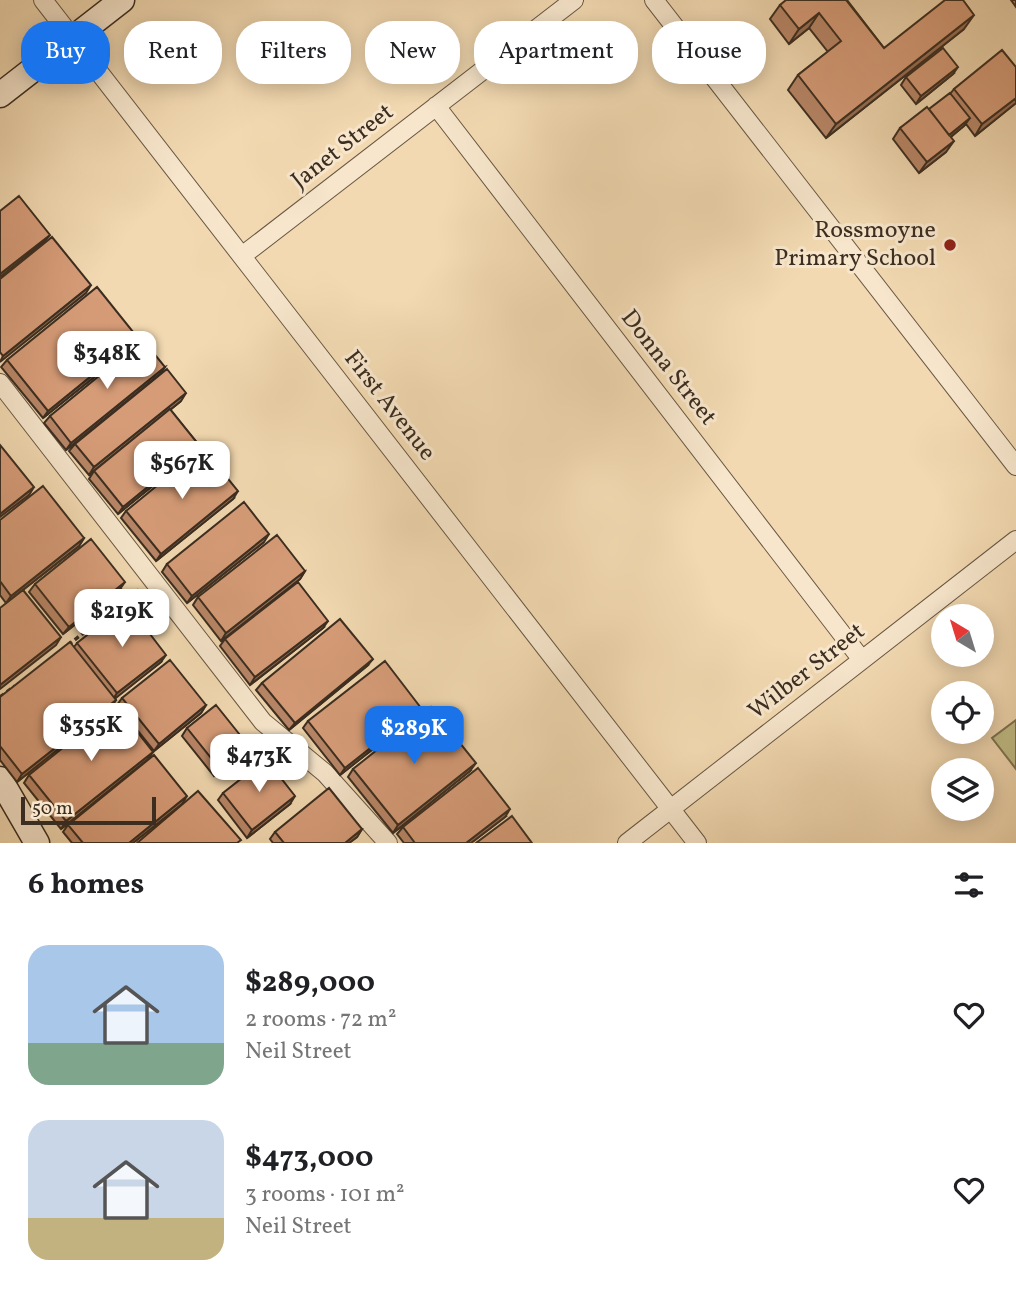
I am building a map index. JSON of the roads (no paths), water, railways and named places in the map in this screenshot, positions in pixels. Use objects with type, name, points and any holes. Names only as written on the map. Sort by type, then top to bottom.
[{"type":"street","name":"First Avenue","points":[[43,0],[59,21]]},
{"type":"street","points":[[95,21],[122,0]]},
{"type":"street","name":"Janet Street","points":[[242,256],[574,0]]},
{"type":"street","points":[[654,0],[1016,466]]},
{"type":"street","points":[[0,95],[21,79]]},
{"type":"street","name":"First Avenue","points":[[107,84],[697,843]]},
{"type":"street","name":"Donna Street","points":[[436,106],[862,660]]},
{"type":"street","points":[[0,383],[263,722],[325,773],[388,843]]},
{"type":"street","name":"Wilber Street","points":[[627,843],[1016,540]]},
{"type":"street","points":[[0,779],[37,843]]},
{"type":"place","name":"Rossmoyne Primary School","points":[[950,245]]}]
